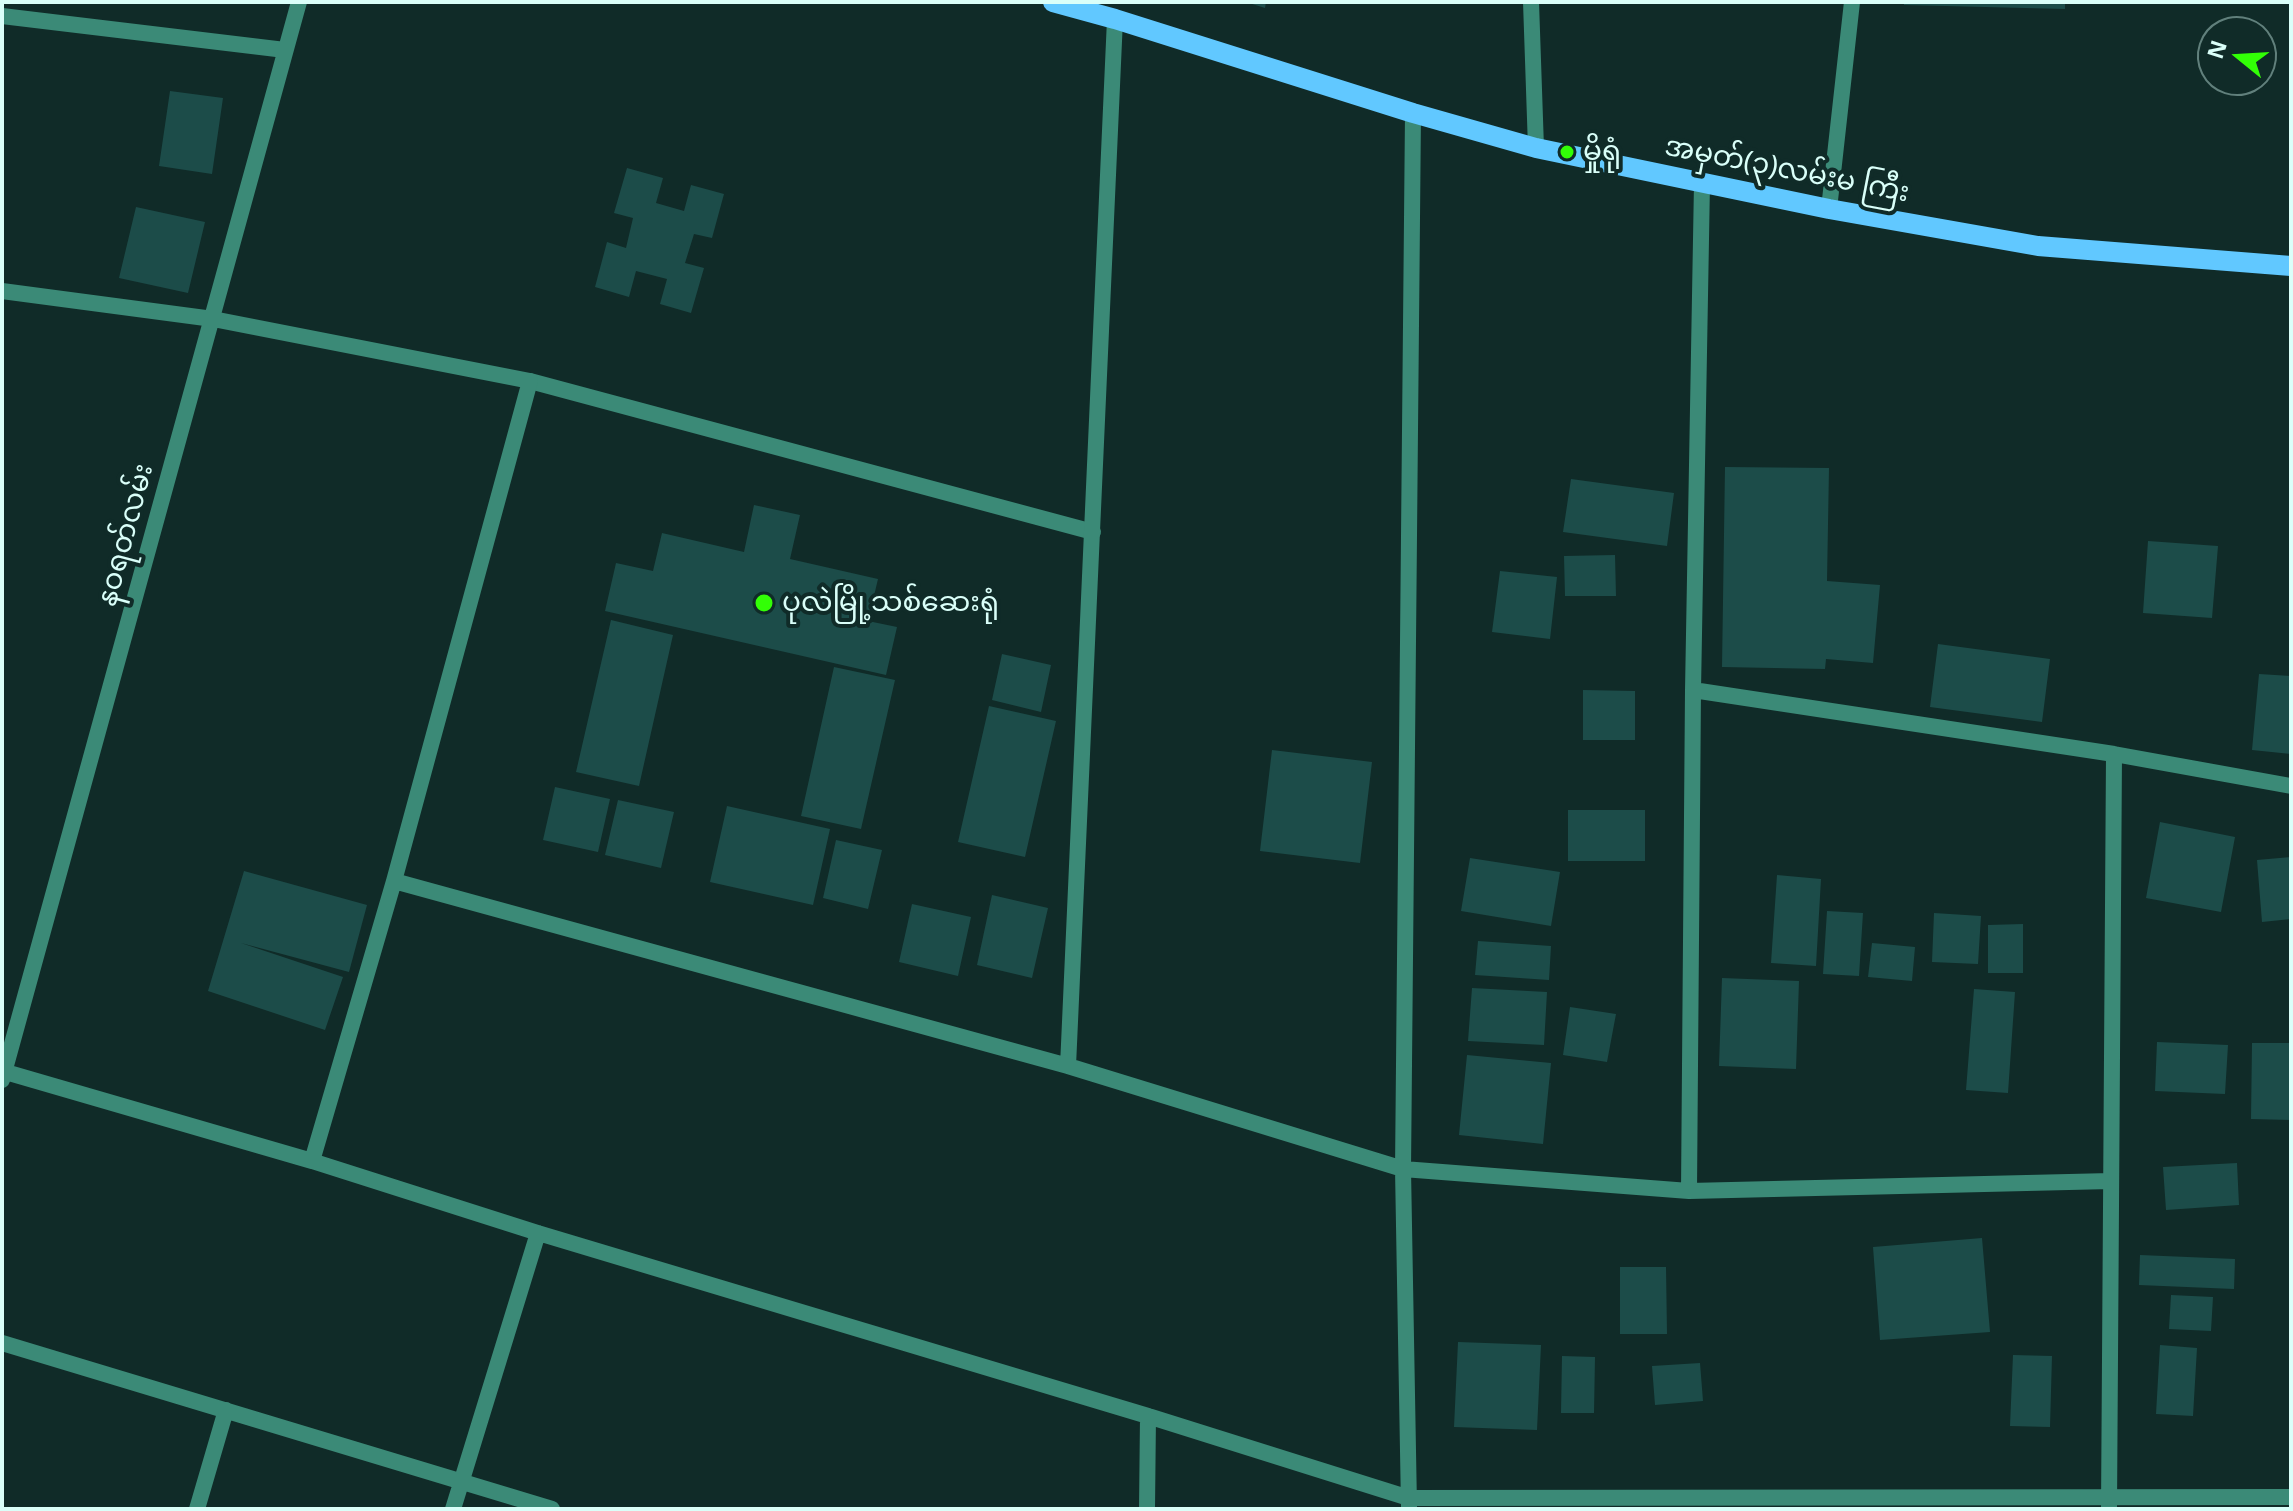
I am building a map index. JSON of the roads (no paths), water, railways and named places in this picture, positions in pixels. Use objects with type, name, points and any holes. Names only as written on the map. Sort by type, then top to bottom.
[{"type":"main road","name":"အမှတ်(၃)လမ်းမ ကြီး","points":[[1053,2],[1536,148],[1829,209],[2038,246],[2291,266]]},
{"type":"street","name":"နဝရတ်လမ်း","points":[[3,1074],[299,2]]},
{"type":"street","points":[[1531,2],[1536,148]]},
{"type":"street","points":[[1829,209],[1852,2]]},
{"type":"street","points":[[2,16],[285,50]]},
{"type":"street","points":[[1068,1066],[1115,19]]},
{"type":"street","points":[[1409,1504],[1403,1169],[1413,113]]},
{"type":"street","points":[[1689,1191],[1693,690],[1702,183]]},
{"type":"street","points":[[2,291],[213,319],[530,381],[1093,532]]},
{"type":"street","points":[[312,1161],[394,881],[530,381]]},
{"type":"street","points":[[1693,690],[2114,754],[2291,786]]},
{"type":"street","points":[[2109,1503],[2114,754]]},
{"type":"street","points":[[394,881],[1068,1066],[1403,1169],[1689,1191],[2111,1181]]},
{"type":"street","points":[[3,1074],[312,1161],[538,1233],[1148,1416],[1409,1504],[2109,1503],[2291,1497]]},
{"type":"street","points":[[453,1509],[538,1233]]},
{"type":"street","points":[[2,1343],[552,1509]]},
{"type":"street","points":[[197,1509],[226,1410]]},
{"type":"street","points":[[1147,1509],[1148,1416]]},
{"type":"place","name":"မှိုရုံ","points":[[1567,152]]},
{"type":"place","name":"ပုလဲမြို့သစ်ဆေးရုံ","points":[[764,603]]}]
